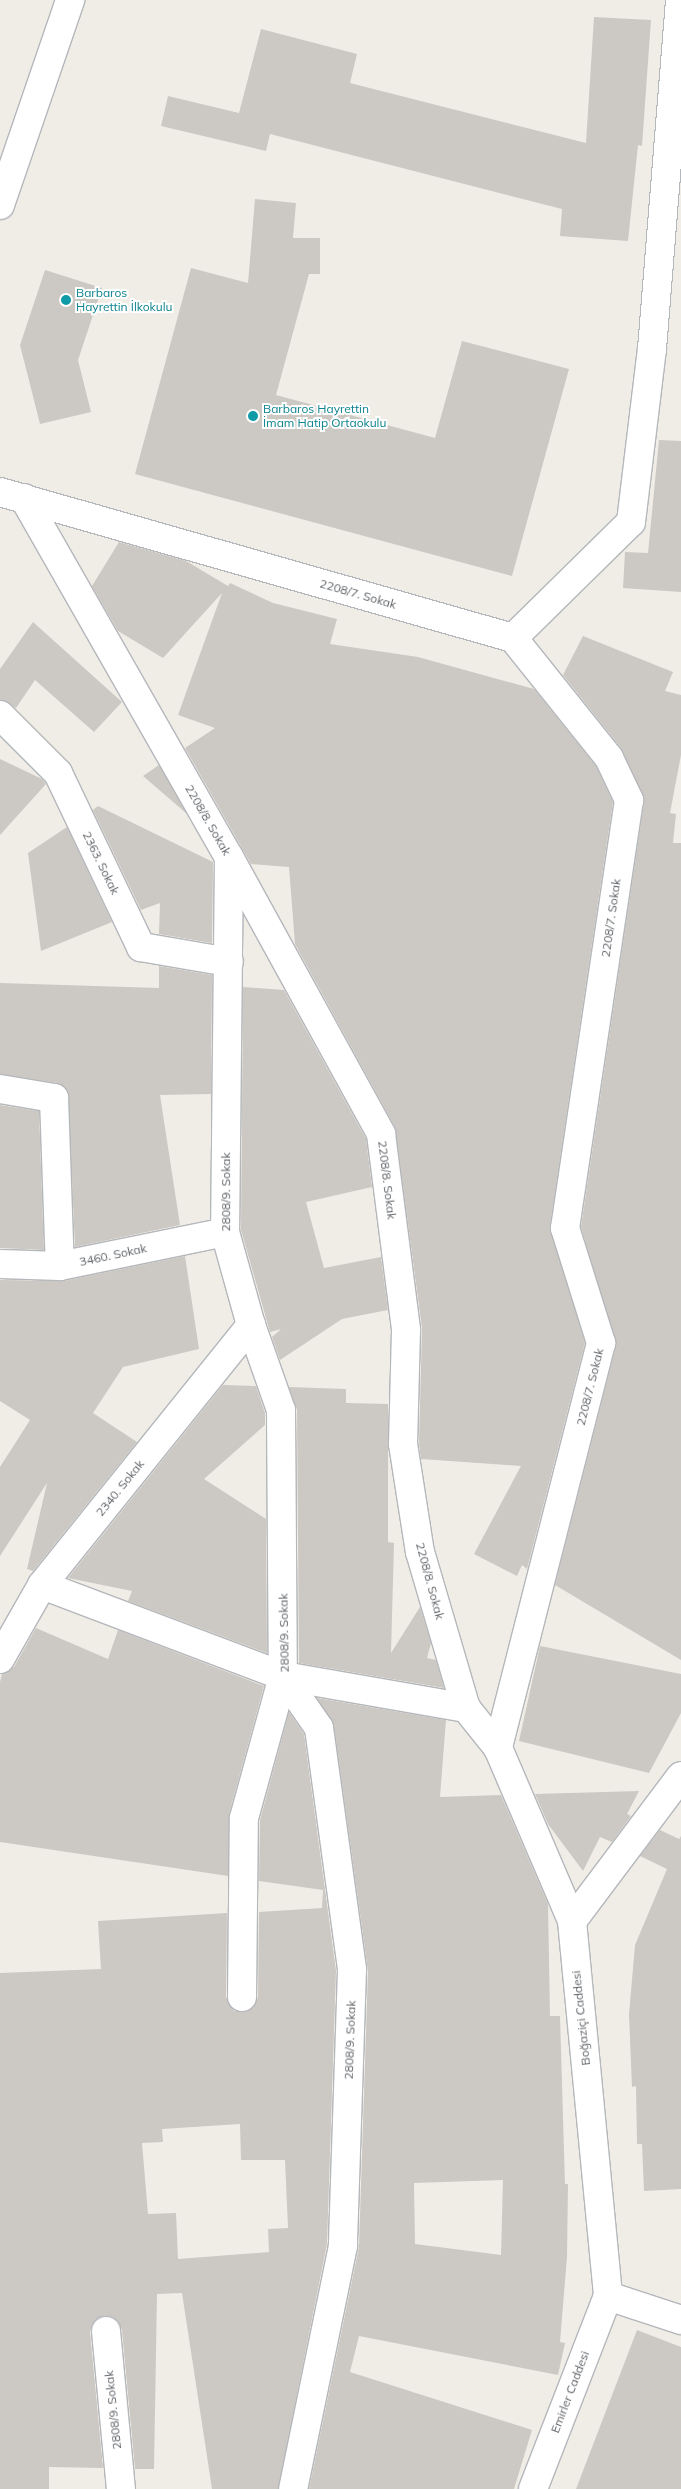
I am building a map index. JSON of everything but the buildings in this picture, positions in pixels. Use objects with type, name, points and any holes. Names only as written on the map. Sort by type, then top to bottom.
[{"type":"street","points":[[0,205],[70,0]]},
{"type":"street","points":[[513,638],[631,522],[652,349],[680,0]]},
{"type":"street","name":"2208/7. Sokak","points":[[12,495],[513,638],[609,758],[629,800],[565,1228],[601,1343],[498,1748]]},
{"type":"street","name":"2208/8. Sokak","points":[[12,495],[229,857],[381,1134],[406,1330],[403,1444],[420,1552],[466,1708],[498,1748],[572,1921]]},
{"type":"street","name":"2363. Sokak","points":[[0,715],[58,773],[141,947],[229,962]]},
{"type":"street","name":"2808/9. Sokak","points":[[229,857],[224,1232],[251,1325],[281,1410],[283,1676],[319,1728],[352,1970],[343,2246],[293,2489]]},
{"type":"street","points":[[0,1089],[54,1098],[60,1266]]},
{"type":"street","name":"3460. Sokak","points":[[0,1264],[60,1266],[224,1232]]},
{"type":"street","name":"2340. Sokak","points":[[0,1659],[42,1585],[251,1325]]},
{"type":"street","points":[[42,1585],[283,1676],[466,1708]]},
{"type":"street","points":[[242,1997],[244,1818],[283,1676]]},
{"type":"street","points":[[572,1921],[681,1776]]},
{"type":"street","name":"Boğaziçi Caddesi","points":[[572,1921],[608,2296]]},
{"type":"street","points":[[608,2296],[681,2320]]},
{"type":"street","name":"Emirler Caddesi","points":[[533,2489],[608,2296]]},
{"type":"street","name":"2808/9. Sokak","points":[[106,2331],[121,2489]]},
{"type":"place","name":"Barbaros Hayrettin İlkokulu","points":[[66,300]]},
{"type":"place","name":"Barbaros Hayrettin İmam Hatip Ortaokulu","points":[[253,416]]}]
